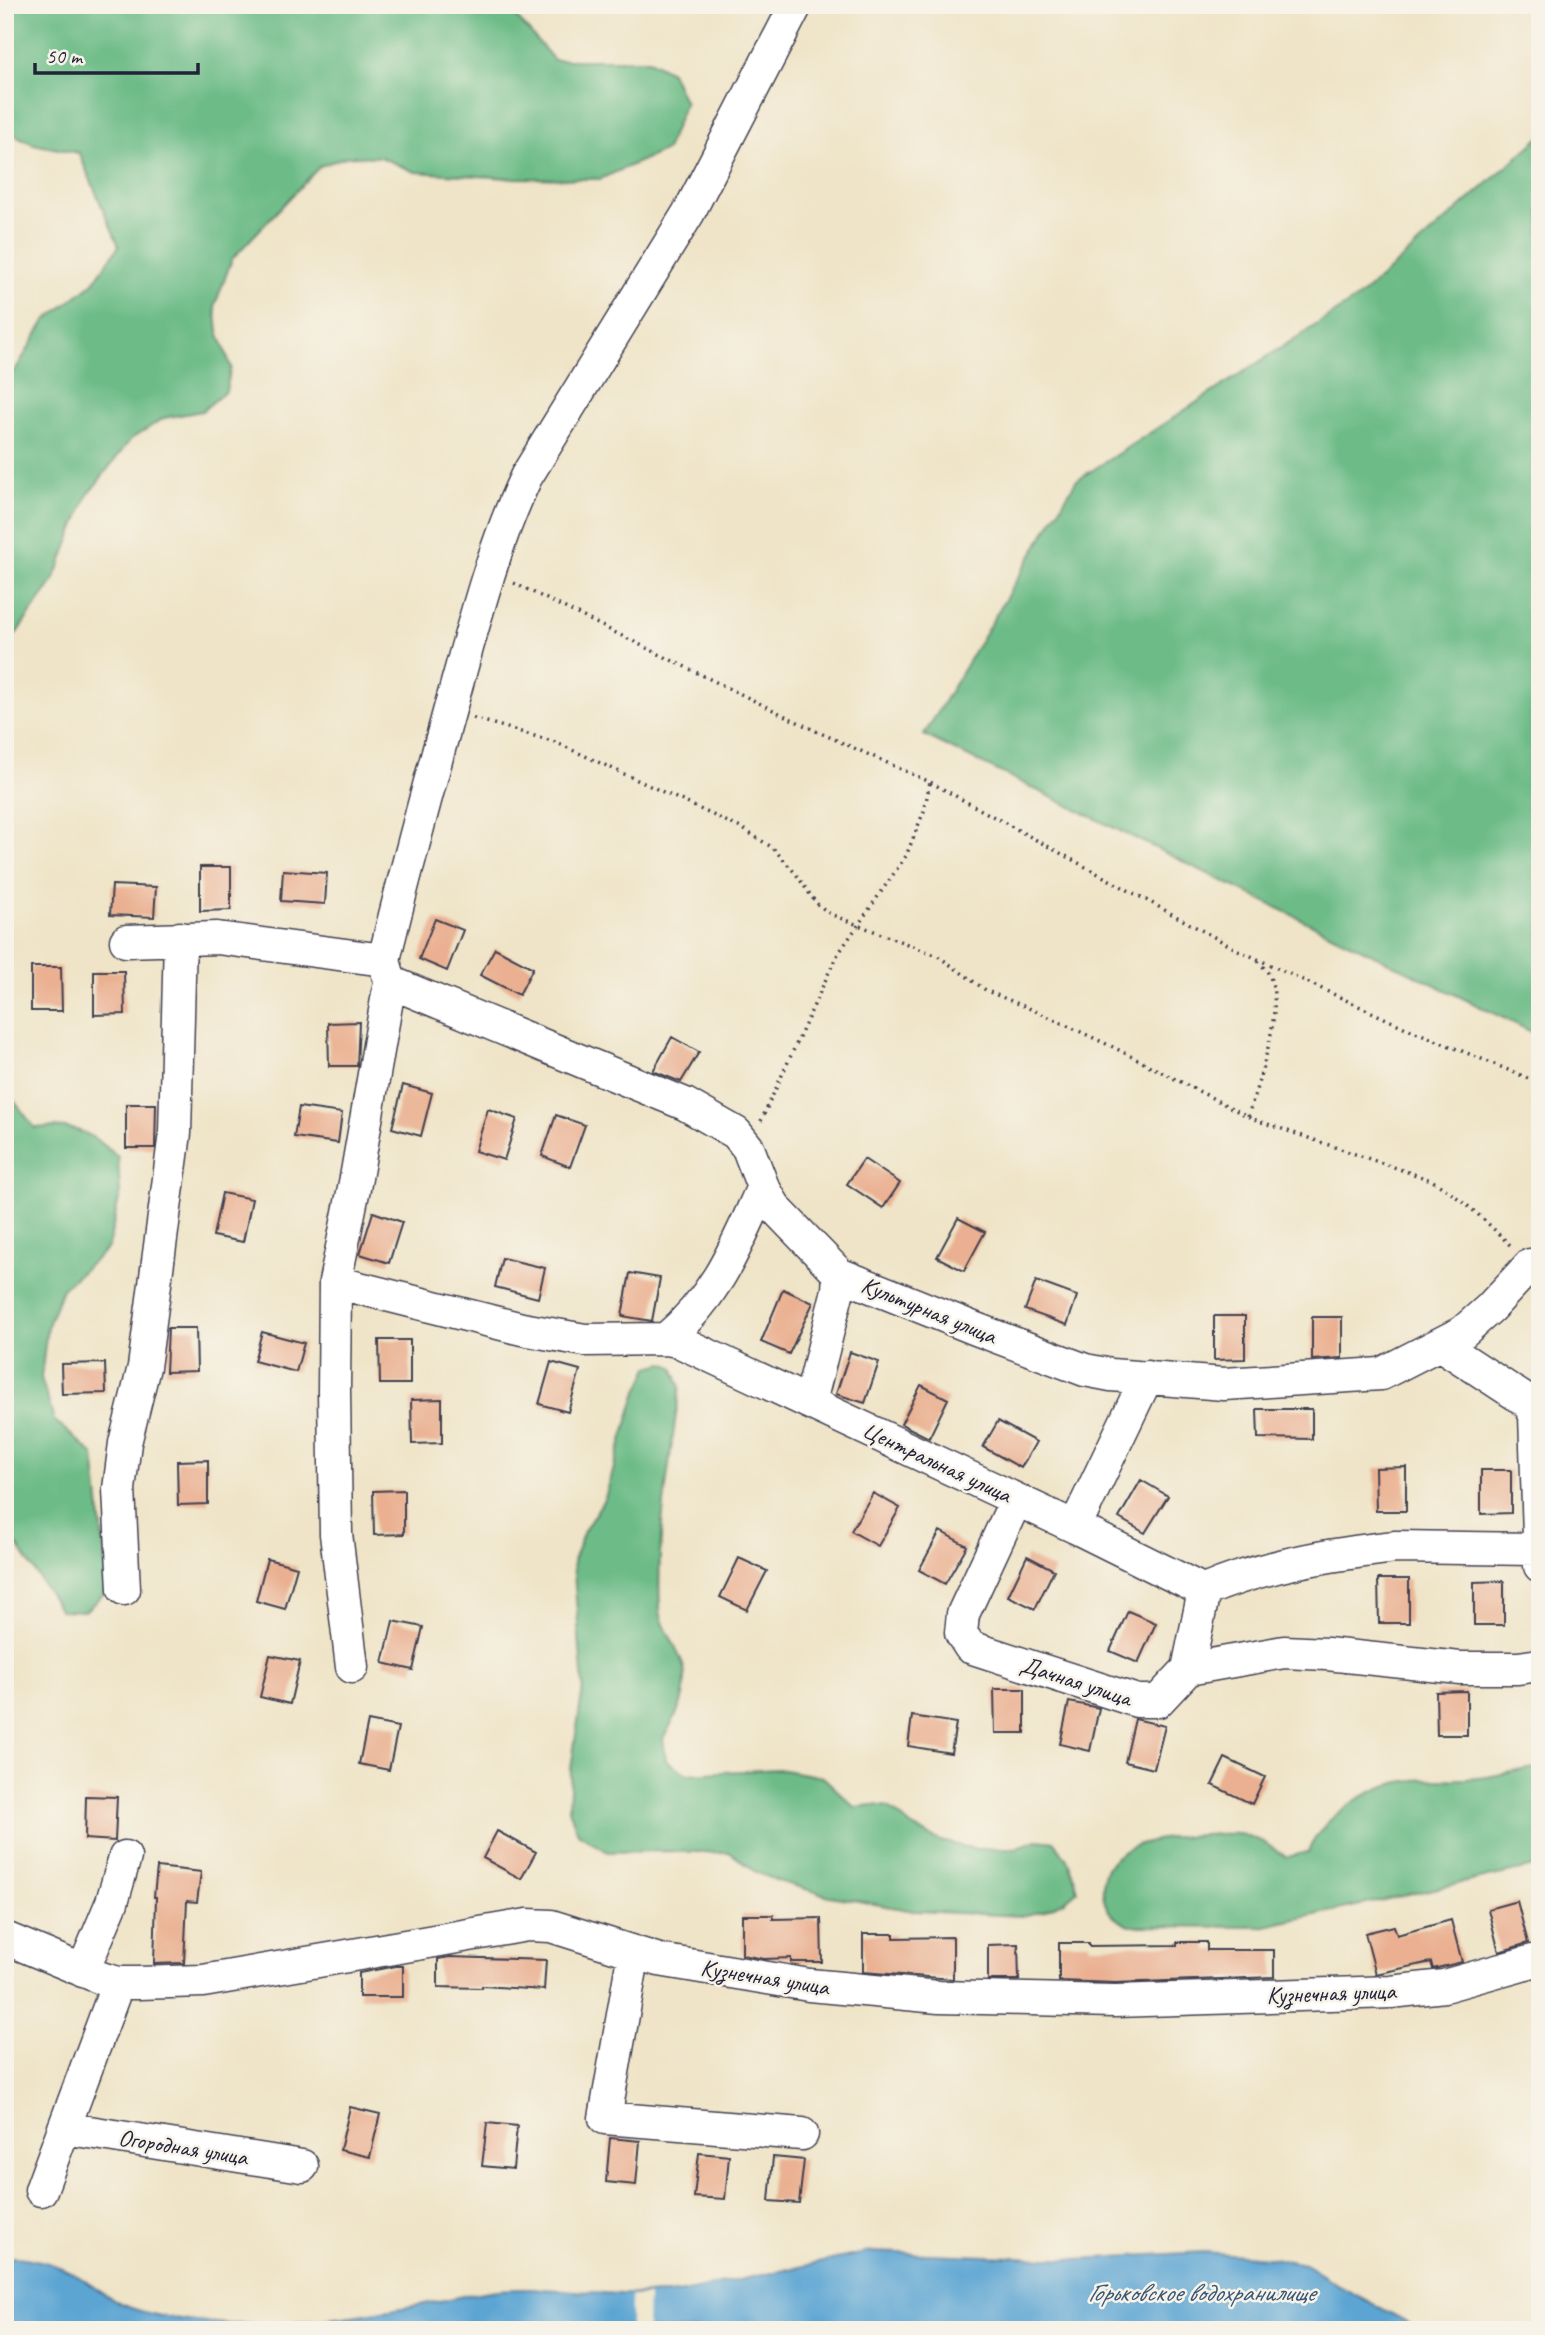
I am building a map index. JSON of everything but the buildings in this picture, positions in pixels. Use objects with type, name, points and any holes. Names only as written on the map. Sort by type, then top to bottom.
[{"type":"street","points":[[352,1667],[336,1534],[335,1282],[356,1178],[387,971],[449,712],[490,571],[510,511],[526,477],[689,212],[796,5]]},
{"type":"street","points":[[124,1589],[119,1489],[125,1443],[144,1367],[175,1133],[180,938]]},
{"type":"street","name":"Культурная улица","points":[[126,942],[216,938],[387,971],[685,1104],[736,1133],[748,1148],[763,1186],[782,1216],[839,1274],[1084,1370],[1111,1375],[1224,1384],[1381,1374],[1463,1332],[1490,1308],[1530,1265]]},
{"type":"street","points":[[666,1339],[687,1321],[720,1278],[763,1186]]},
{"type":"street","points":[[810,1402],[838,1290],[839,1274]]},
{"type":"street","name":"Центральная улица","points":[[335,1282],[522,1329],[585,1340],[678,1341],[1204,1591]]},
{"type":"street","points":[[1441,1345],[1528,1402],[1535,1415],[1539,1558],[1396,1547],[1250,1573],[1204,1591],[1188,1669],[1284,1652],[1460,1668],[1518,1668],[1540,1665]]},
{"type":"street","points":[[1074,1527],[1147,1377]]},
{"type":"street","name":"Дачная улица","points":[[1016,1500],[963,1614],[961,1633],[970,1647],[1137,1701],[1158,1701],[1188,1669]]},
{"type":"street","points":[[83,1971],[112,1902],[125,1857]]},
{"type":"street","name":"Кузнечная улица","points":[[5,1938],[118,1983],[203,1981],[527,1925],[551,1926],[659,1960],[809,1985],[939,1997],[1115,2001],[1391,1992],[1444,1986],[1540,1959]]},
{"type":"street","points":[[634,1952],[605,2118],[802,2134]]},
{"type":"street","points":[[41,2190],[118,1983]]},
{"type":"street","name":"Огородная улица","points":[[64,2128],[302,2166]]},
{"type":"path","points":[[490,571],[816,732],[930,782],[1256,959],[1406,1028],[1540,1083]]},
{"type":"path","points":[[449,712],[555,742],[743,829],[773,848],[796,874],[816,904],[830,914],[938,956],[987,991],[1113,1047],[1248,1116],[1431,1181],[1456,1195],[1479,1213],[1530,1265]]},
{"type":"path","points":[[748,1148],[836,957],[906,856],[924,811],[930,782]]},
{"type":"path","points":[[1248,1116],[1274,1028],[1269,974],[1256,959]]},
{"type":"green space","points":[[5,5],[506,5],[554,60],[649,60],[671,72],[685,103],[666,150],[600,179],[509,178],[415,172],[380,157],[348,156],[320,166],[232,259],[215,305],[218,331],[231,367],[226,391],[202,411],[164,418],[131,439],[87,496],[54,580],[14,637],[5,681],[5,378],[16,369],[45,321],[92,284],[119,246],[79,153],[33,144],[5,130]]},
{"type":"green space","points":[[1540,137],[1540,1036],[924,735],[1076,481],[1359,297]]},
{"type":"green space","points":[[5,1089],[35,1128],[61,1127],[80,1131],[118,1157],[120,1194],[108,1248],[62,1289],[47,1328],[41,1378],[54,1420],[94,1455],[106,1568],[104,1594],[85,1611],[60,1610],[5,1526]]},
{"type":"green space","points":[[664,1363],[673,1367],[680,1386],[662,1525],[660,1609],[664,1625],[681,1660],[685,1679],[678,1710],[663,1738],[666,1761],[688,1774],[778,1769],[823,1777],[855,1807],[889,1807],[912,1827],[940,1841],[976,1849],[1015,1848],[1037,1840],[1055,1842],[1070,1864],[1078,1890],[1065,1901],[1043,1911],[1022,1916],[914,1911],[830,1896],[778,1881],[756,1872],[731,1853],[608,1852],[578,1833],[569,1809],[571,1769],[583,1687],[573,1561],[584,1531],[605,1498],[635,1397],[649,1367]]},
{"type":"green space","points":[[1536,1768],[1540,1770],[1539,1866],[1260,1927],[1130,1926],[1114,1917],[1105,1904],[1105,1874],[1112,1861],[1137,1845],[1170,1838],[1239,1834],[1261,1842],[1287,1857],[1308,1852],[1315,1838],[1337,1814],[1351,1803],[1382,1788],[1414,1780],[1470,1779]]},
{"type":"water","name":"Горьковское водохранилище","points":[[869,2252],[1077,2259],[1204,2252],[1267,2257],[1305,2264],[1343,2288],[1422,2330],[5,2330],[5,2257],[54,2265],[81,2278],[116,2301],[141,2311],[203,2322],[259,2324],[346,2317],[498,2290],[678,2293]]},
{"type":"pier","points":[[631,2296],[648,2296],[647,2329],[631,2328]]}]
